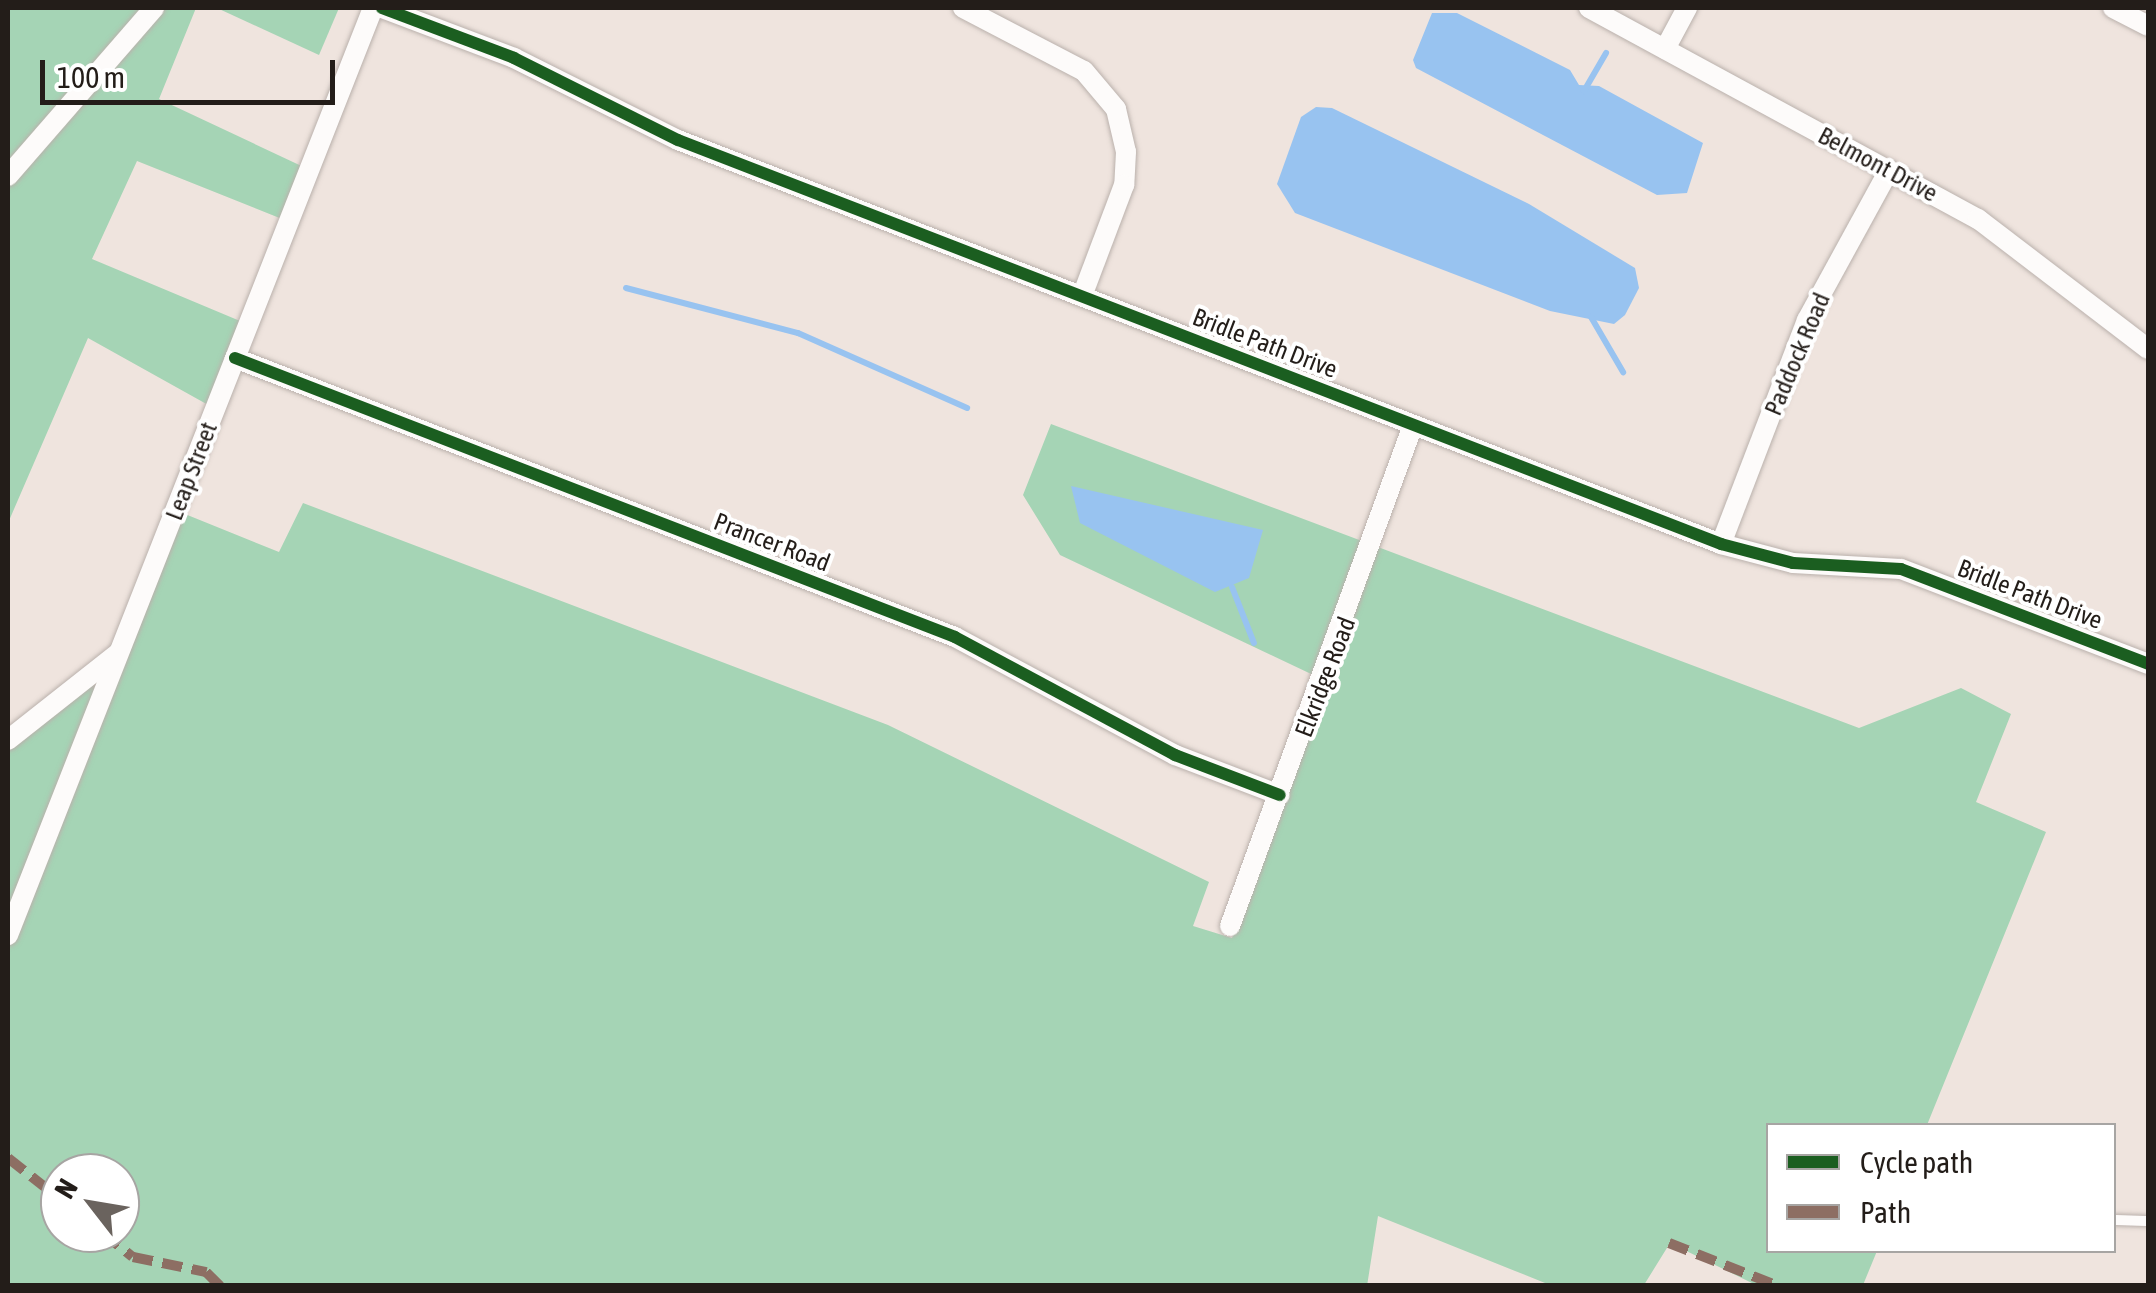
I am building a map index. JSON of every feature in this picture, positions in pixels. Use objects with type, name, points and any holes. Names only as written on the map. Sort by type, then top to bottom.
[{"type":"street","points":[[8,176],[154,8]]},
{"type":"street","name":"Leap Street","points":[[8,935],[374,8]]},
{"type":"street","name":"Bridle Path Drive","points":[[382,8],[530,65],[678,140],[1721,544],[1792,564],[1901,569],[2148,664]]},
{"type":"street","points":[[963,8],[1084,70],[1116,109],[1124,136],[1124,185],[1082,296]]},
{"type":"street","name":"Belmont Drive","points":[[1588,8],[1889,170],[2023,248],[2148,349]]},
{"type":"street","points":[[1665,49],[1687,8]]},
{"type":"street","points":[[2112,8],[2148,26]]},
{"type":"street","name":"Paddock Road","points":[[1721,544],[1807,320],[1889,170]]},
{"type":"street","name":"Prancer Road","points":[[235,358],[955,637],[1175,755],[1280,796]]},
{"type":"street","name":"Elkridge Road","points":[[1230,926],[1413,425]]},
{"type":"street","points":[[8,740],[120,652]]},
{"type":"lane","points":[[2116,1220],[2148,1221]]},
{"type":"green space","points":[[8,8],[196,8],[159,99],[310,170],[292,223],[137,161],[92,259],[252,326],[219,411],[88,338],[8,523]]},
{"type":"green space","points":[[217,8],[339,8],[319,55]]},
{"type":"green space","points":[[1051,424],[1859,728],[1961,688],[2011,714],[1976,802],[2046,832],[1928,1123],[1766,1123],[1766,1253],[1876,1253],[1863,1285],[1756,1285],[1670,1243],[1644,1285],[1550,1285],[1378,1216],[1367,1286],[8,1285],[8,945],[17,920],[8,915],[8,739],[127,645],[180,512],[279,552],[303,503],[888,725],[1209,882],[1193,926],[1232,938],[1328,682],[1060,555],[1023,495]]},
{"type":"water","points":[[1432,13],[1457,13],[1570,70],[1579,85],[1599,86],[1703,143],[1687,193],[1657,195],[1416,68],[1413,60]]},
{"type":"water","points":[[1316,107],[1332,108],[1529,204],[1635,268],[1639,288],[1625,315],[1614,324],[1550,311],[1295,213],[1277,184],[1301,117]]},
{"type":"water","points":[[1071,486],[1263,530],[1249,578],[1215,592],[1080,523]]},
{"type":"waterway","points":[[1584,91],[1606,53]]},
{"type":"waterway","points":[[626,288],[798,333],[967,408]]},
{"type":"waterway","points":[[1591,317],[1623,372]]},
{"type":"waterway","points":[[1232,587],[1254,643]]},
{"type":"marked path","points":[[8,1158],[40,1183]]},
{"type":"marked path","points":[[1669,1243],[1778,1286]]},
{"type":"marked path","points":[[128,1253],[206,1272],[220,1286]]},
{"type":"cycle path","points":[[382,8],[514,58],[678,140],[1721,544],[1793,563],[1901,569],[2148,664]]},
{"type":"cycle path","points":[[235,358],[955,637],[1175,755],[1280,795]]}]
